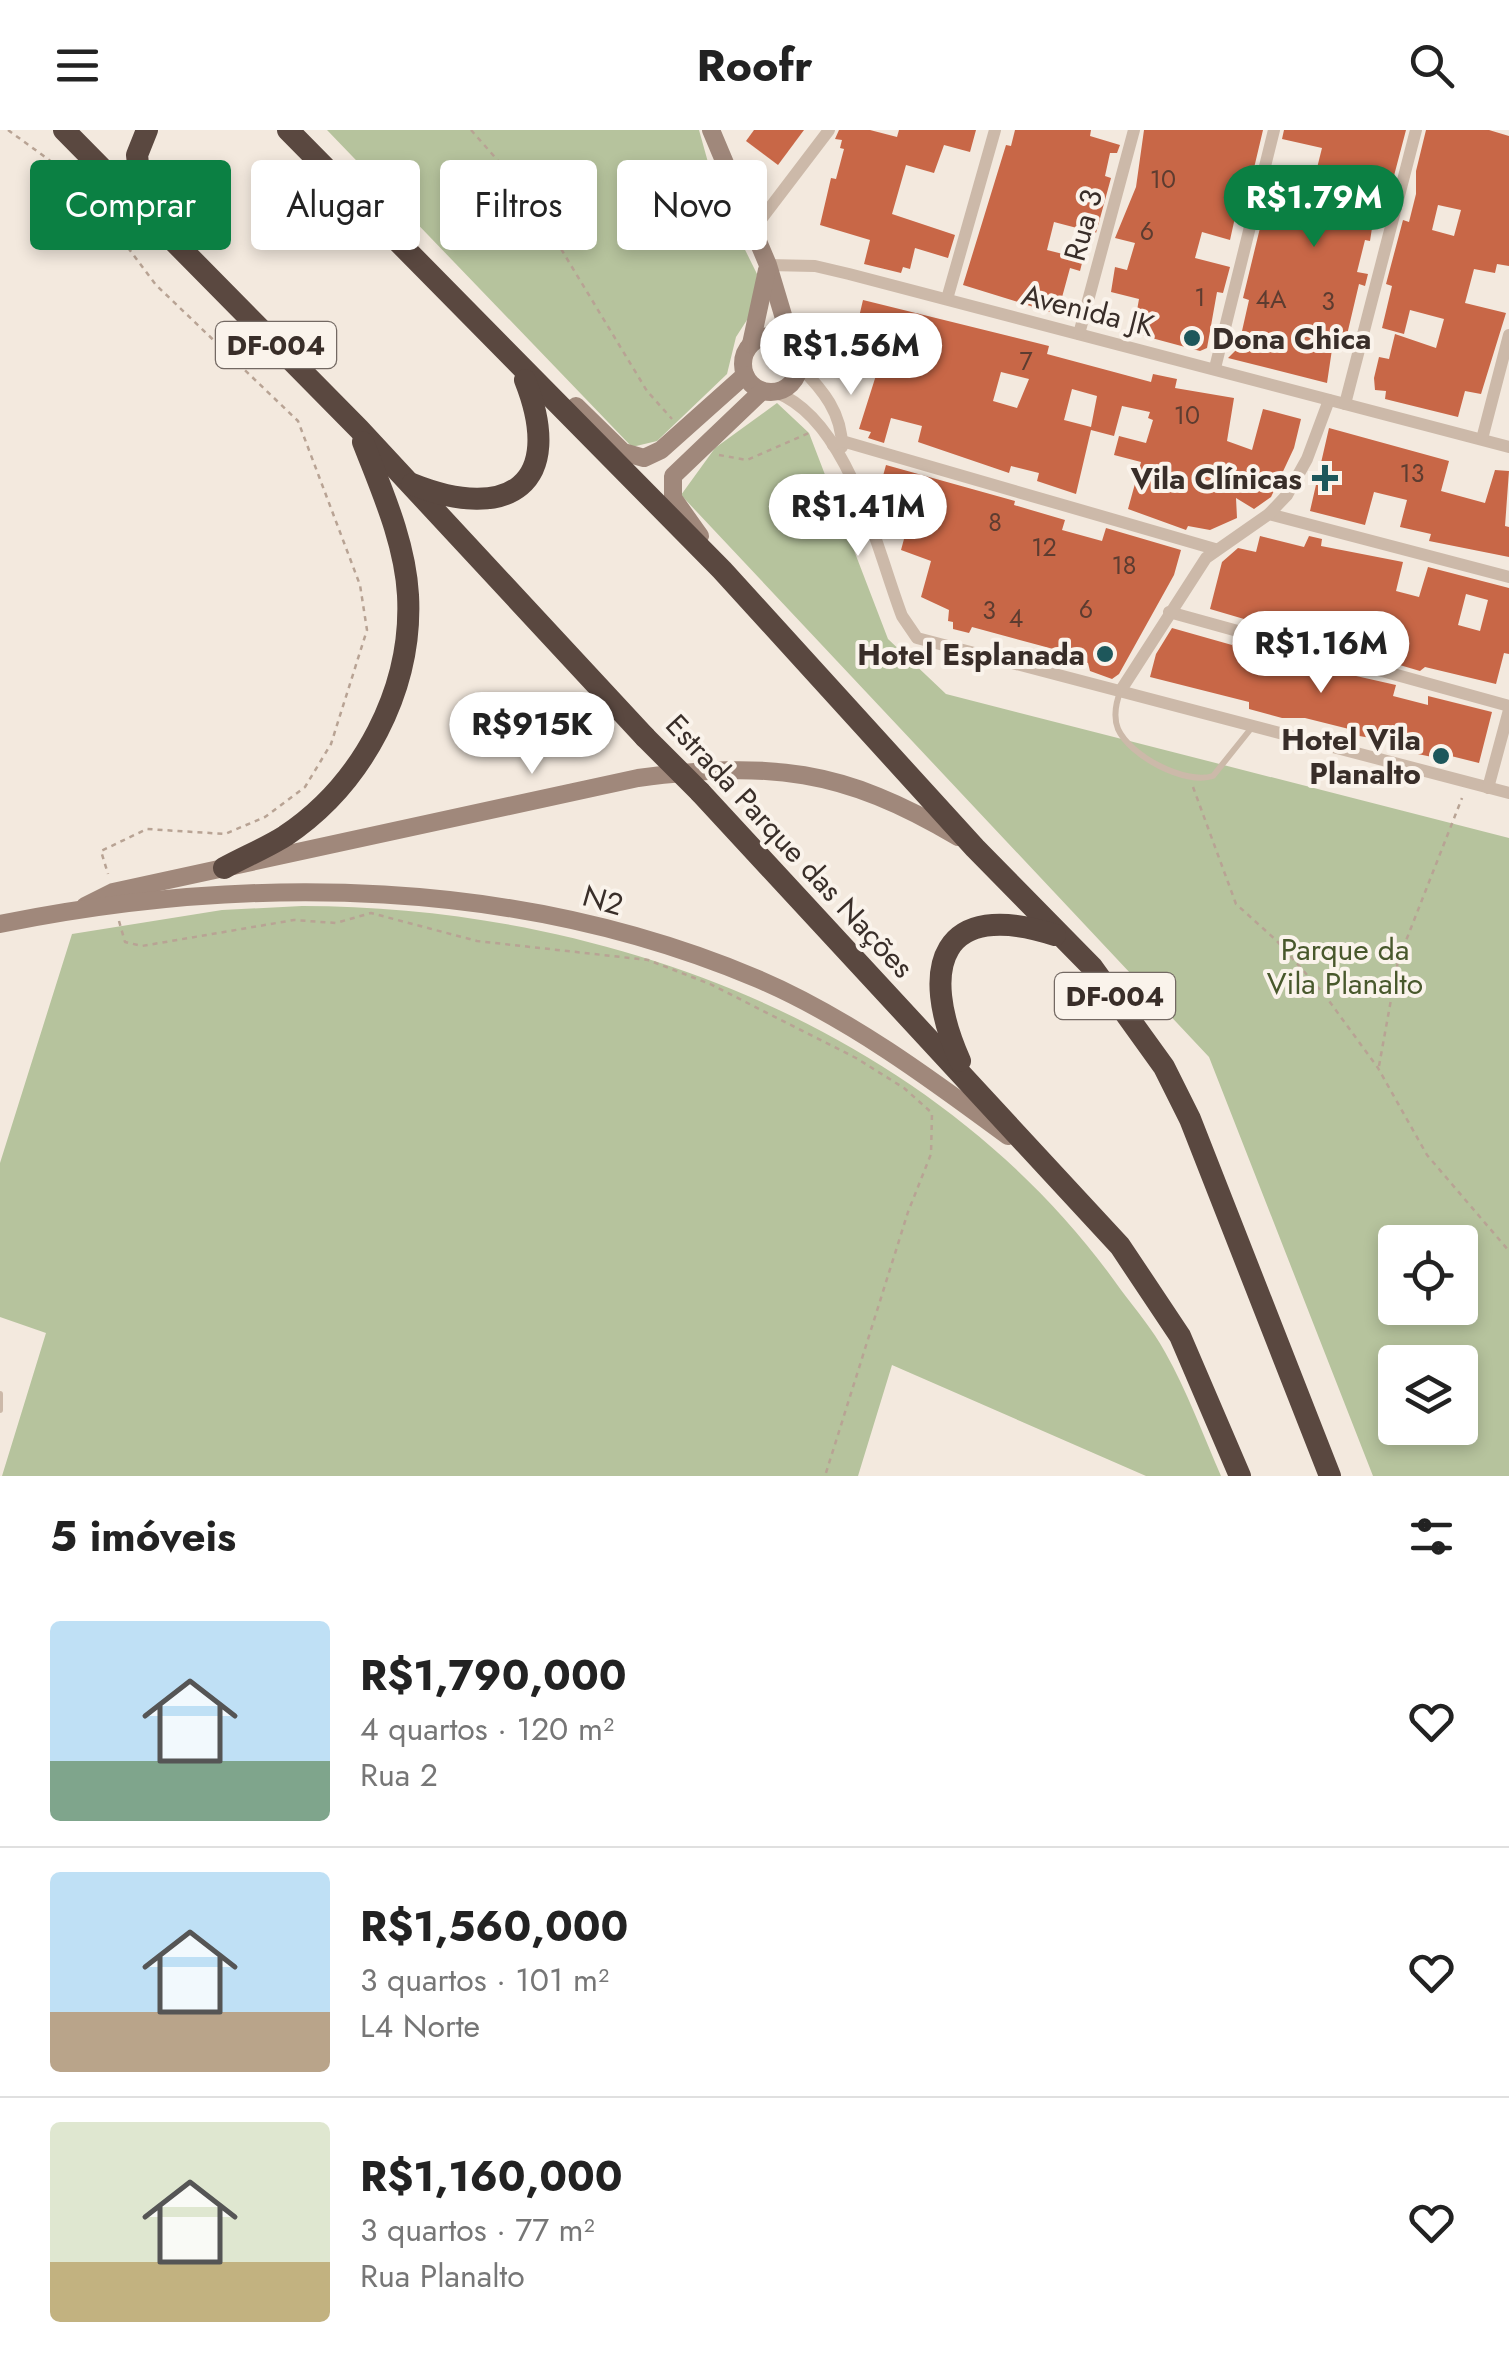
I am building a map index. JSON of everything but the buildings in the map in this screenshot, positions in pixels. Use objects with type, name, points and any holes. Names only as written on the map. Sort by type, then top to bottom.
[{"type":"highway","name":"Estrada Parque das Nações","points":[[64,130],[94,160]]},
{"type":"highway","points":[[138,160],[147,130]]},
{"type":"highway","name":"DF-004","points":[[288,130],[722,570],[975,848],[1092,967],[1135,1022],[1173,1084],[1330,1476]]},
{"type":"highway","name":"Estrada Parque das Nações","points":[[182,250],[700,792],[1120,1246],[1180,1336],[1240,1476]]},
{"type":"highway","points":[[407,482],[467,501],[495,499],[520,484],[536,461],[540,432],[520,367]]},
{"type":"highway","points":[[224,868],[284,836],[322,806],[376,736],[395,690],[406,640],[408,596],[396,535],[358,430]]},
{"type":"highway","points":[[968,1078],[938,998],[938,969],[948,949],[967,934],[994,926],[1026,926],[1058,936]]},
{"type":"main road","points":[[711,130],[724,160]]},
{"type":"main road","points":[[722,570],[670,490],[676,471],[700,448],[768,392],[792,384],[800,367],[762,250]]},
{"type":"main road","points":[[768,264],[751,344],[743,362],[745,375],[768,392]]},
{"type":"main road","points":[[751,344],[772,336],[792,345]]},
{"type":"main road","points":[[520,367],[566,397],[633,458],[650,456],[684,431],[745,375]]},
{"type":"main road","name":"N2","points":[[83,908],[113,892],[638,778],[706,769],[768,768],[840,781],[903,804],[975,848]]},
{"type":"main road","name":"N2","points":[[0,924],[83,908],[256,892],[356,890],[560,916],[760,980],[940,1086],[1049,1166]]},
{"type":"street","points":[[767,212],[829,130]]},
{"type":"street","points":[[947,299],[995,130]]},
{"type":"street","name":"Rua 3","points":[[1080,334],[1134,130]]},
{"type":"street","points":[[1216,368],[1274,130]]},
{"type":"street","points":[[1345,404],[1416,130]]},
{"type":"street","name":"Avenida JK","points":[[768,264],[814,266],[1509,447]]},
{"type":"street","points":[[1482,439],[1509,335]]},
{"type":"street","points":[[800,367],[825,392],[839,447],[902,616],[917,638],[1509,794]]},
{"type":"street","points":[[768,392],[803,405],[839,447],[1215,549]]},
{"type":"street","points":[[1121,690],[1215,549],[1269,514],[1302,470],[1330,400]]},
{"type":"street","points":[[1269,514],[1509,577]]},
{"type":"street","points":[[1170,612],[1509,708],[1488,788]]},
{"type":"lane","points":[[1121,690],[1116,704],[1119,731],[1138,752],[1189,778],[1213,776],[1254,725]]},
{"type":"lane","points":[[0,1394],[0,1410]]},
{"type":"path","points":[[471,130],[529,196],[647,391],[684,431]]},
{"type":"path","points":[[700,448],[728,459],[747,460],[819,428]]},
{"type":"path","points":[[1189,778],[1236,904],[1277,940],[1324,994],[1378,1068],[1427,1154],[1509,1251]]},
{"type":"path","points":[[1378,1068],[1398,962],[1468,782]]},
{"type":"green space","points":[[327,130],[699,130],[707,160],[617,160],[617,250],[745,250],[757,274],[754,309],[736,337],[727,374],[657,441],[632,447],[442,250],[597,250],[597,160],[440,160],[440,247],[420,227],[420,160],[356,160]]},
{"type":"green space","name":"Parque da Vila Planalto","points":[[777,403],[809,433],[888,639],[946,694],[1509,838],[1509,1476],[1373,1476],[1209,1057],[681,495],[715,448]]},
{"type":"green space","points":[[302,906],[418,912],[535,930],[649,959],[759,1001],[863,1055],[960,1121],[1046,1199],[1160,1344],[1221,1476],[1146,1476],[892,1365],[858,1476],[2,1476],[46,1333],[0,1317],[0,1163],[72,934],[222,910]]},
{"type":"place","name":"Dona Chica","points":[[1192,338]]},
{"type":"place","name":"Vila Clínicas","points":[[1325,478]]},
{"type":"place","name":"Hotel Esplanada","points":[[1105,654]]},
{"type":"place","name":"Hotel Vila Planalto","points":[[1441,756]]}]
